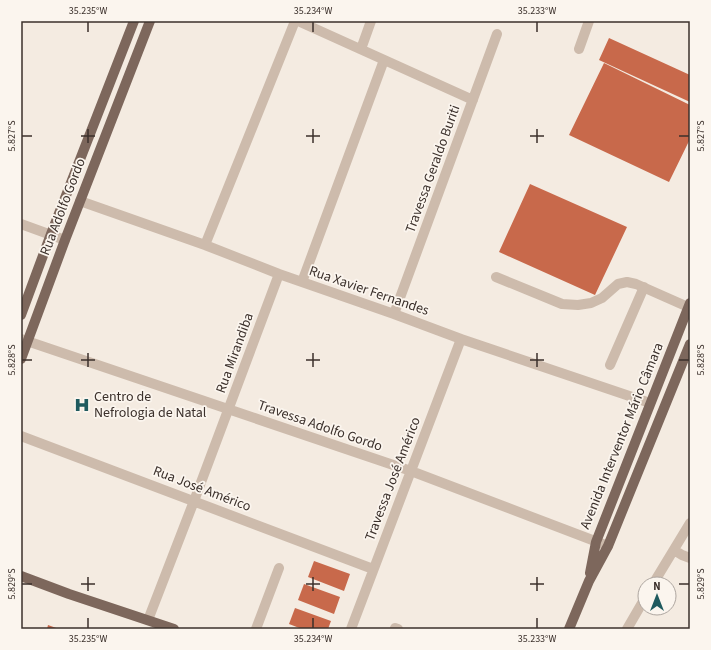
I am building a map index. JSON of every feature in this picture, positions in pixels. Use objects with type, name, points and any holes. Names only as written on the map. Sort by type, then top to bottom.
[{"type":"main road","name":"Rua Adolfo Gordo","points":[[21,315],[134,21]]},
{"type":"main road","name":"Rua Adolfo Gordo","points":[[21,359],[24,340],[65,240],[150,21]]},
{"type":"main road","name":"Avenida Interventor Mário Câmara","points":[[589,580],[596,542],[689,305]]},
{"type":"main road","name":"Avenida Interventor Mário Câmara","points":[[569,629],[589,580],[608,546],[690,344]]},
{"type":"main road","points":[[21,576],[174,629]]},
{"type":"street","points":[[205,245],[297,21],[473,100]]},
{"type":"street","points":[[361,49],[371,21]]},
{"type":"street","points":[[579,49],[589,21]]},
{"type":"street","name":"Travessa Geraldo Buriti","points":[[394,314],[497,34]]},
{"type":"street","points":[[302,282],[384,60]]},
{"type":"street","name":"Rua Xavier Fernandes","points":[[80,201],[461,339],[650,403]]},
{"type":"street","points":[[21,224],[65,240]]},
{"type":"street","name":"Rua Mirandiba","points":[[148,620],[279,274]]},
{"type":"street","points":[[496,277],[562,304],[578,305],[591,303],[602,298],[618,284],[627,282],[636,284],[689,305]]},
{"type":"street","points":[[610,365],[644,287]]},
{"type":"street","name":"Travessa José Américo","points":[[351,629],[461,339]]},
{"type":"street","name":"Travessa Adolfo Gordo","points":[[24,340],[411,471],[608,546]]},
{"type":"street","name":"Rua José Américo","points":[[21,436],[373,569]]},
{"type":"street","points":[[658,576],[690,523]]},
{"type":"street","points":[[674,550],[690,558]]},
{"type":"street","points":[[256,629],[279,568]]},
{"type":"street","points":[[627,629],[637,612]]},
{"type":"building","points":[[609,38],[690,75],[690,102],[599,60]]},
{"type":"building","points":[[604,63],[690,105],[690,139],[669,182],[569,135]]},
{"type":"building","points":[[530,184],[627,227],[595,295],[499,252]]},
{"type":"building","points":[[314,561],[350,574],[344,591],[308,577]]},
{"type":"building","points":[[304,584],[340,597],[334,614],[298,600]]},
{"type":"building","points":[[295,608],[331,621],[328,629],[302,629],[289,624]]},
{"type":"building","points":[[48,625],[59,629],[47,629]]},
{"type":"place","name":"Centro de Nefrologia de Natal","points":[[82,405]]}]
